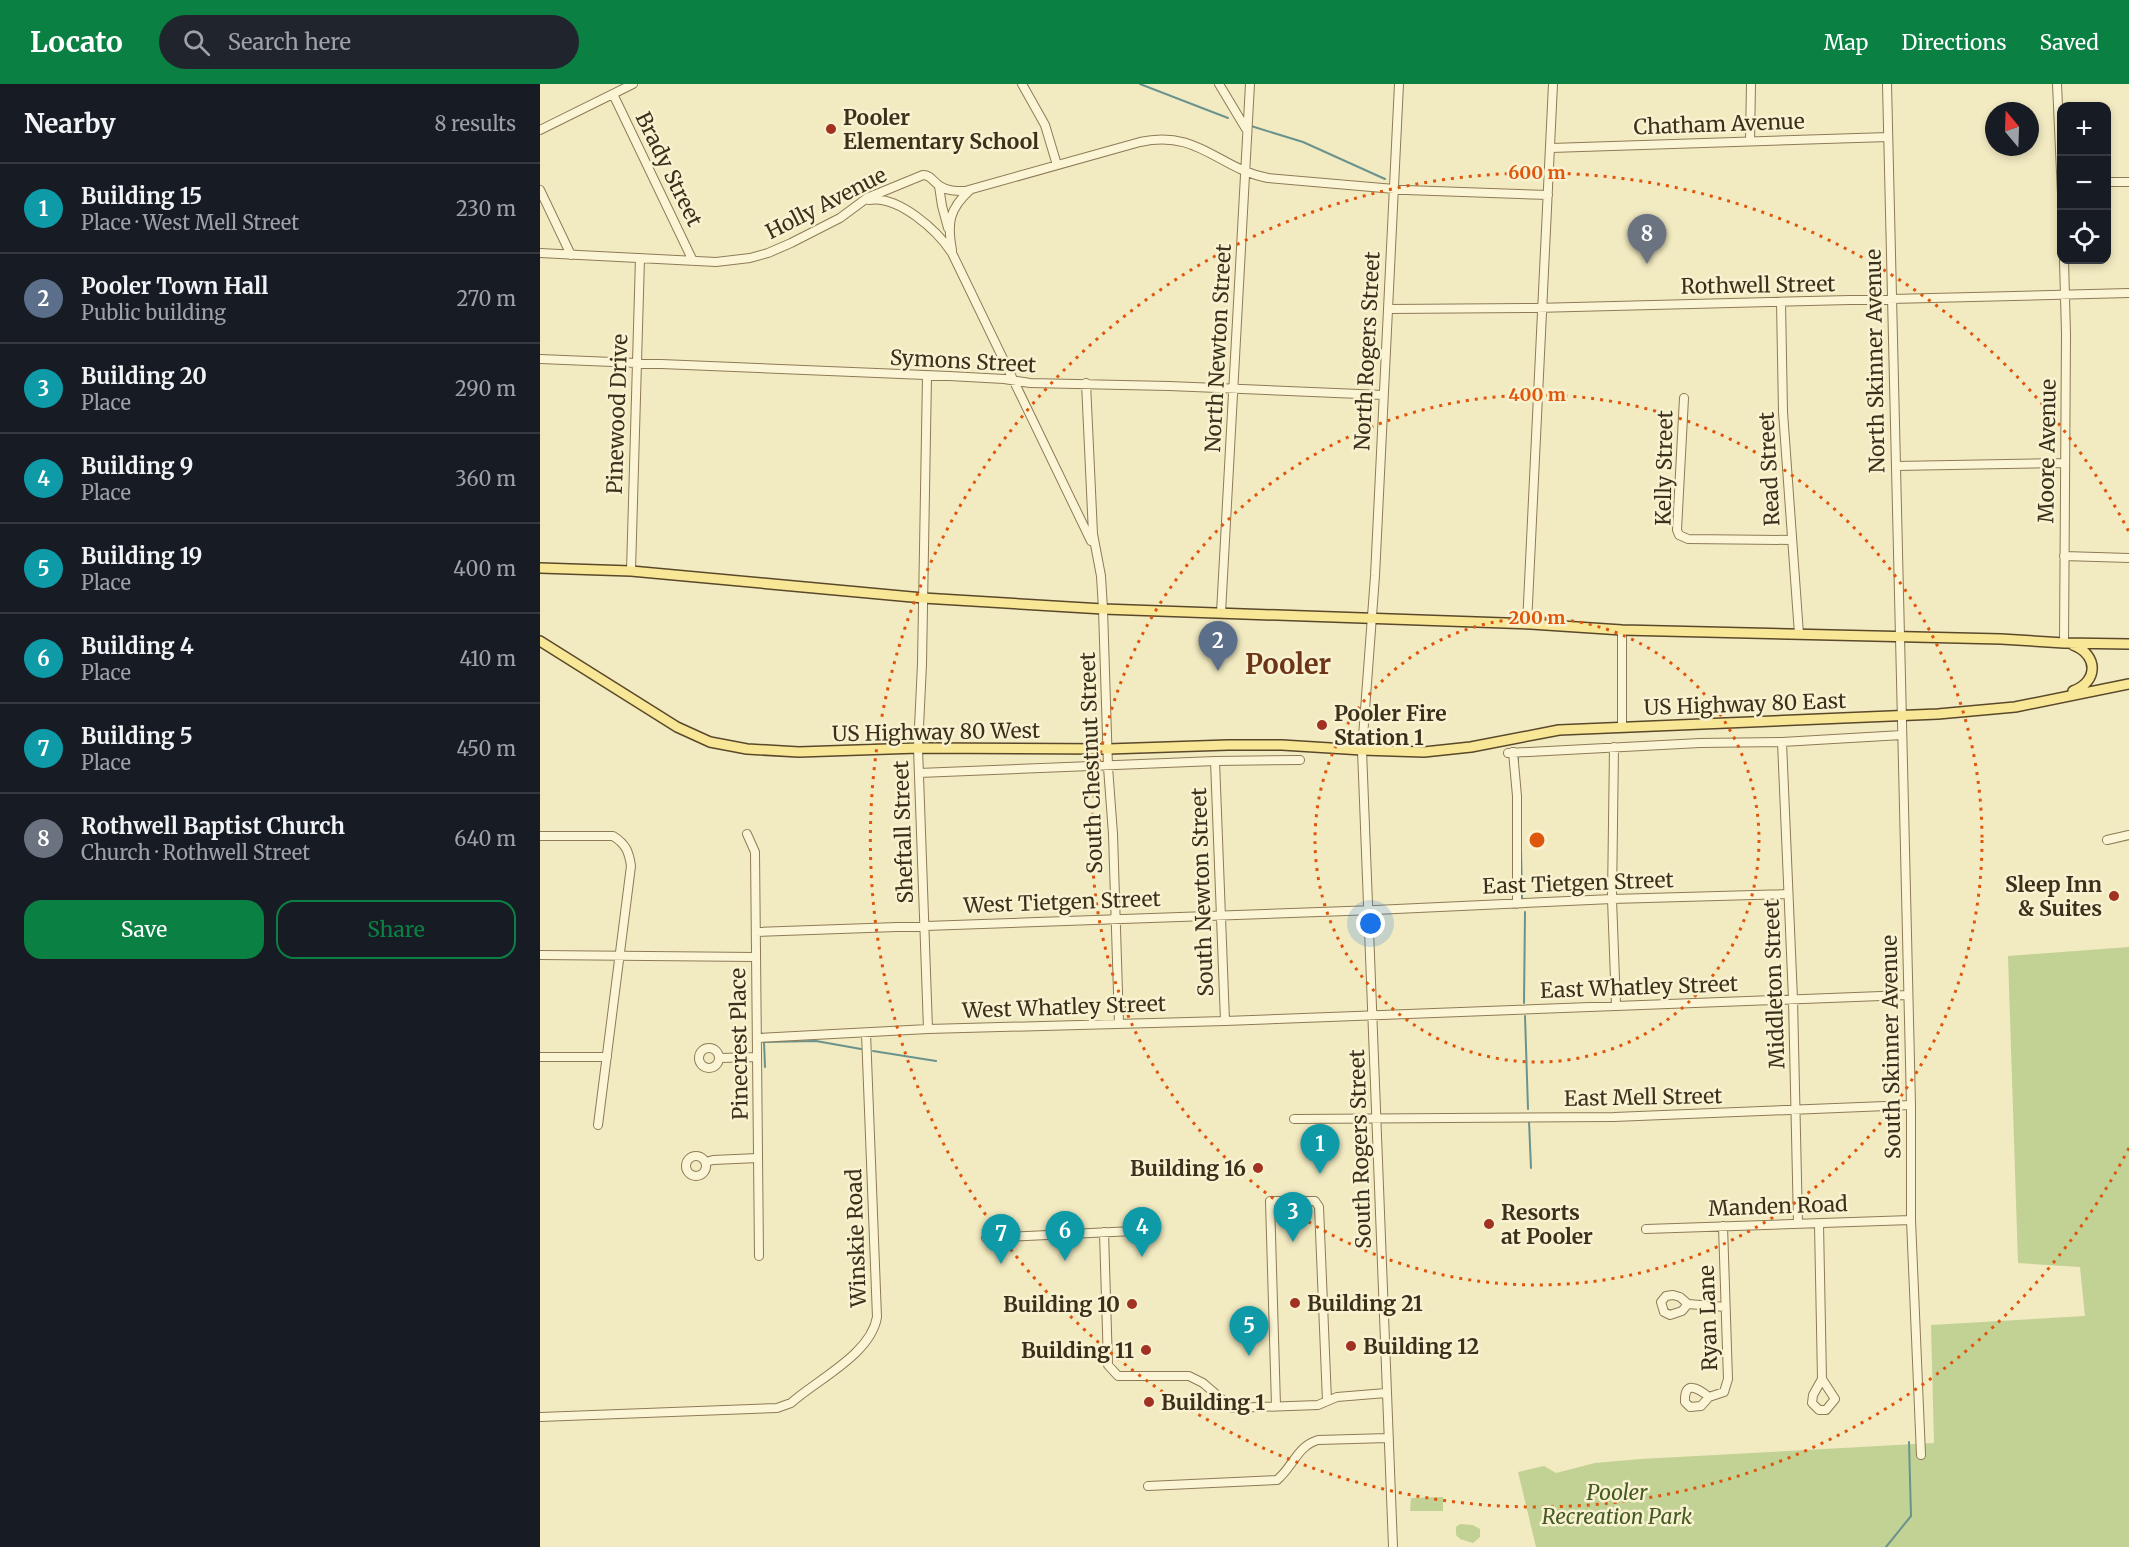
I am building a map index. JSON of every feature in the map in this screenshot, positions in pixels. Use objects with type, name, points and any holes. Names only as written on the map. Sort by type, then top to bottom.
[{"type":"main road","points":[[540,568],[631,571],[923,598],[1103,609],[1527,624],[1622,630],[2129,644]]},
{"type":"main road","name":"US Highway 80 West","points":[[540,641],[677,727],[710,742],[747,749],[799,752],[918,748],[1107,749],[1282,745],[1362,750]]},
{"type":"main road","points":[[2054,699],[2082,688],[2091,675],[2091,664],[2085,651],[2064,643]]},
{"type":"main road","name":"US Highway 80 East","points":[[1362,750],[1424,752],[1471,747],[1559,730],[1902,715],[2015,707],[2129,684]]},
{"type":"street","points":[[540,130],[633,84]]},
{"type":"street","points":[[1022,84],[1045,125],[1057,165]]},
{"type":"street","points":[[1220,84],[1247,130]]},
{"type":"street","name":"North Newton Street","points":[[1221,613],[1250,84]]},
{"type":"street","name":"North Rogers Street","points":[[1362,750],[1399,84]]},
{"type":"street","points":[[1527,624],[1554,84]]},
{"type":"street","points":[[1750,141],[1751,84]]},
{"type":"street","name":"North Skinner Avenue","points":[[1887,84],[1900,638]]},
{"type":"street","points":[[2057,84],[2060,156]]},
{"type":"street","name":"Brady Street","points":[[613,94],[693,261]]},
{"type":"street","name":"Chatham Avenue","points":[[1551,148],[1888,137]]},
{"type":"street","name":"Holly Avenue","points":[[540,253],[736,261],[768,254],[840,218],[873,196],[923,175],[929,176],[939,186],[953,190],[970,190],[1140,142],[1168,139],[1202,148],[1244,172],[1268,178],[1394,189],[1548,195]]},
{"type":"street","points":[[2111,182],[2129,182]]},
{"type":"street","points":[[939,186],[952,253]]},
{"type":"street","points":[[540,190],[571,255]]},
{"type":"street","points":[[949,230],[954,207],[970,190]]},
{"type":"street","points":[[855,207],[872,199],[893,202],[926,224],[952,253],[1097,557]]},
{"type":"street","name":"Pinewood Drive","points":[[631,571],[640,258]]},
{"type":"street","name":"Moore Avenue","points":[[2064,264],[2064,643]]},
{"type":"street","name":"Rothwell Street","points":[[1388,309],[1543,308],[2129,294]]},
{"type":"street","name":"Read Street","points":[[1781,302],[1784,412],[1799,634]]},
{"type":"street","name":"Symons Street","points":[[540,359],[927,376],[1030,384],[1086,383],[1383,395]]},
{"type":"street","name":"Sheftall Street","points":[[927,376],[918,748],[928,1029]]},
{"type":"street","points":[[1086,383],[1093,534],[1097,557]]},
{"type":"street","name":"Kelly Street","points":[[1684,398],[1677,530],[1681,537],[1699,540],[1791,540]]},
{"type":"street","points":[[1896,466],[2065,463]]},
{"type":"street","points":[[2064,556],[2129,558]]},
{"type":"street","name":"South Chestnut Street","points":[[1097,557],[1103,609],[1119,1024]]},
{"type":"street","points":[[1622,630],[1622,727]]},
{"type":"street","name":"South Skinner Avenue","points":[[1900,638],[1911,1105],[1911,1220],[1921,1455]]},
{"type":"street","points":[[1516,904],[1517,796],[1511,753],[1902,735]]},
{"type":"street","name":"Middleton Street","points":[[1782,742],[1793,999],[1798,1224]]},
{"type":"street","points":[[1614,747],[1612,899],[1616,1006]]},
{"type":"street","name":"South Rogers Street","points":[[1362,750],[1393,1547]]},
{"type":"street","points":[[919,773],[1215,761],[1300,760]]},
{"type":"street","name":"South Newton Street","points":[[1215,761],[1225,1021]]},
{"type":"street","name":"Pinecrest Place","points":[[747,834],[755,852],[759,1256]]},
{"type":"street","points":[[2107,840],[2129,835]]},
{"type":"street","points":[[540,836],[613,836],[622,841],[629,851],[632,866],[598,1125]]},
{"type":"street","name":"East Tietgen Street","points":[[1369,910],[1788,894]]},
{"type":"street","name":"West Tietgen Street","points":[[756,932],[1369,910]]},
{"type":"street","points":[[540,955],[756,957]]},
{"type":"street","name":"East Whatley Street","points":[[1373,1014],[1907,996]]},
{"type":"street","name":"West Whatley Street","points":[[757,1038],[928,1029],[1225,1021],[1373,1014]]},
{"type":"street","name":"Winskie Road","points":[[540,1418],[777,1408],[791,1403],[866,1343],[875,1329],[877,1317],[866,1033]]},
{"type":"street","points":[[540,1057],[607,1057]]},
{"type":"street","points":[[720,1058],[757,1057]]},
{"type":"street","name":"East Mell Street","points":[[1294,1119],[1608,1117],[1911,1105]]},
{"type":"street","points":[[706,1162],[758,1158]]},
{"type":"street","points":[[1276,1406],[1270,1201],[1315,1201],[1318,1207],[1327,1401]]},
{"type":"street","name":"Manden Road","points":[[1646,1229],[1911,1220]]},
{"type":"street","points":[[1819,1224],[1822,1379]]},
{"type":"street","name":"Ryan Lane","points":[[1709,1397],[1724,1392],[1728,1379],[1723,1226]]},
{"type":"street","points":[[986,1238],[1155,1230]]},
{"type":"street","points":[[1104,1232],[1108,1365],[1118,1376],[1189,1376],[1203,1383],[1232,1408],[1317,1405],[1337,1397],[1386,1393]]},
{"type":"street","points":[[1688,1304],[1725,1307]]},
{"type":"street","points":[[1148,1486],[1277,1480],[1285,1474],[1301,1449],[1309,1443],[1318,1440],[1388,1438]]},
{"type":"green space","name":"Pooler Recreation Park","points":[[2129,947],[2129,1547],[1536,1547],[1518,1472],[1544,1466],[1556,1473],[1595,1463],[1641,1459],[1934,1443],[1931,1325],[2085,1316],[2080,1267],[2018,1263],[2008,956]]},
{"type":"green space","points":[[1443,1497],[1443,1511],[1410,1511],[1411,1498]]},
{"type":"green space","points":[[1460,1524],[1473,1525],[1480,1529],[1480,1537],[1473,1543],[1460,1539],[1456,1535],[1456,1527]]},
{"type":"waterway","points":[[1140,84],[1228,118]]},
{"type":"waterway","points":[[1251,126],[1303,142],[1385,179]]},
{"type":"waterway","points":[[1518,757],[1518,769]]},
{"type":"waterway","points":[[1521,850],[1522,898]]},
{"type":"waterway","points":[[1524,1003],[1525,912]]},
{"type":"waterway","points":[[1525,1016],[1528,1109]]},
{"type":"waterway","points":[[765,1067],[764,1042],[816,1041],[861,1049]]},
{"type":"waterway","points":[[873,1051],[936,1061]]},
{"type":"waterway","points":[[1529,1121],[1531,1168]]},
{"type":"waterway","points":[[1886,1547],[1911,1516],[1909,1442]]},
{"type":"place","name":"Pooler Elementary School","points":[[831,129]]},
{"type":"place","name":"Rothwell Baptist Church","points":[[1647,264]]},
{"type":"place","name":"Pooler Town Hall","points":[[1218,671]]},
{"type":"place","name":"Pooler Fire Station 1","points":[[1322,725]]},
{"type":"place","name":"Sleep Inn & Suites","points":[[2114,896]]},
{"type":"place","name":"Building 16","points":[[1258,1168]]},
{"type":"place","name":"Building 15","points":[[1320,1174]]},
{"type":"place","name":"Resorts at Pooler","points":[[1489,1224]]},
{"type":"place","name":"Building 20","points":[[1293,1242]]},
{"type":"place","name":"Building 9","points":[[1142,1257]]},
{"type":"place","name":"Building 4","points":[[1065,1261]]},
{"type":"place","name":"Building 5","points":[[1001,1264]]},
{"type":"place","name":"Building 21","points":[[1295,1303]]},
{"type":"place","name":"Building 10","points":[[1132,1304]]},
{"type":"place","name":"Building 12","points":[[1351,1346]]},
{"type":"place","name":"Building 11","points":[[1146,1350]]},
{"type":"place","name":"Building 19","points":[[1249,1356]]},
{"type":"place","name":"Building 1","points":[[1149,1402]]},
{"type":"district","name":"Pooler","points":[[1288,664]]}]
